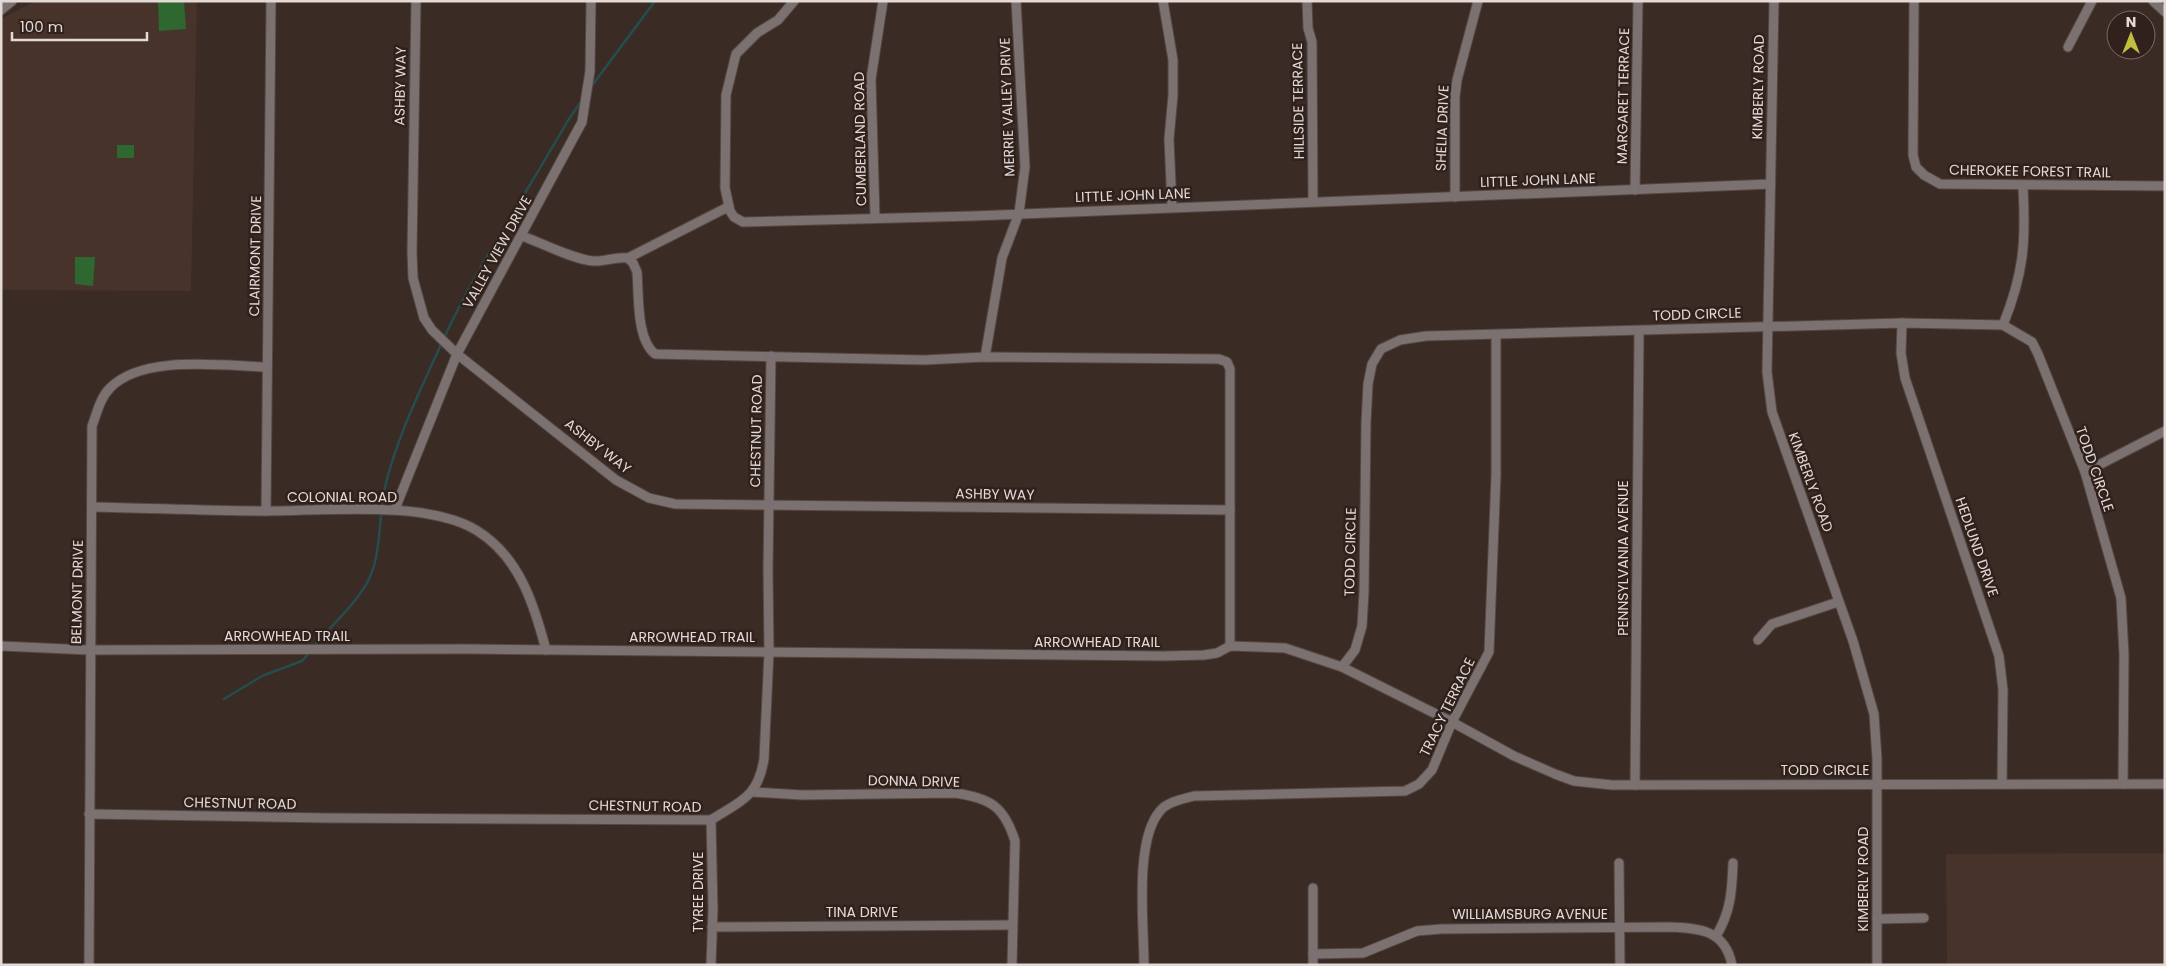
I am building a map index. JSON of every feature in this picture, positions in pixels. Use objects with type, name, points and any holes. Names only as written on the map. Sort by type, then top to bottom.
[{"type":"street","points":[[1,10],[12,1]]},
{"type":"street","name":"CLAIRMONT DRIVE","points":[[266,511],[271,1]]},
{"type":"street","name":"ASHBY WAY","points":[[416,1],[413,278],[424,318],[432,330],[457,354],[616,480],[649,498],[675,504],[1230,510]]},
{"type":"street","name":"VALLEY VIEW DRIVE","points":[[395,509],[457,354],[582,122],[590,71],[590,1]]},
{"type":"street","points":[[522,236],[591,261],[628,258],[728,207],[725,188],[726,95],[736,54],[757,33],[778,20],[794,1]]},
{"type":"street","name":"CUMBERLAND ROAD","points":[[875,217],[871,79],[883,1]]},
{"type":"street","name":"MERRIE VALLEY DRIVE","points":[[985,357],[1002,258],[1019,212],[1025,168],[1016,1]]},
{"type":"street","points":[[1164,1],[1173,60],[1173,95],[1169,139],[1172,207]]},
{"type":"street","name":"HILLSIDE TERRACE","points":[[1308,1],[1308,28],[1312,42],[1313,201]]},
{"type":"street","name":"SHELIA DRIVE","points":[[1455,197],[1455,97],[1457,80],[1476,15],[1478,1]]},
{"type":"street","name":"MARGARET TERRACE","points":[[1634,190],[1638,1]]},
{"type":"street","name":"KIMBERLY ROAD","points":[[1774,1],[1770,184],[1770,325],[1767,372],[1772,412],[1853,641],[1874,714],[1877,783],[1877,965]]},
{"type":"street","name":"CHEROKEE FOREST TRAIL","points":[[1914,1],[1912,142],[1916,166],[1924,175],[1940,184],[2023,187],[2165,186]]},
{"type":"street","points":[[2068,47],[2092,1]]},
{"type":"street","points":[[2153,1],[2165,12]]},
{"type":"street","name":"LITTLE JOHN LANE","points":[[728,207],[734,217],[743,222],[806,222],[875,217],[973,216],[1019,212],[1770,184]]},
{"type":"street","points":[[2003,325],[2022,267],[2026,236],[2023,187]]},
{"type":"street","points":[[628,258],[633,263],[636,272],[643,338],[649,349],[655,354],[924,360],[985,357],[1219,359],[1227,362],[1230,369],[1230,646]]},
{"type":"street","name":"TODD CIRCLE","points":[[1230,646],[1285,648],[1342,667],[1452,722],[1514,756],[1574,781],[1635,785],[1877,783],[2123,784],[2124,655],[2121,598],[2085,472],[2038,354],[2032,342],[2003,325],[1902,323],[1770,325],[1426,336],[1400,340],[1381,350],[1372,364],[1366,423],[1362,626],[1355,650],[1342,667]]},
{"type":"street","name":"HEDLUND DRIVE","points":[[1902,323],[1901,353],[1905,378],[1999,656],[2004,690],[2002,784]]},
{"type":"street","name":"PENNSYLVANIA AVENUE","points":[[1635,785],[1639,330]]},
{"type":"street","name":"TRACY TERRACE","points":[[1144,965],[1144,851],[1150,827],[1160,810],[1178,800],[1194,796],[1405,791],[1419,784],[1432,770],[1452,722],[1489,652],[1496,475],[1496,335]]},
{"type":"street","name":"CHESTNUT ROAD","points":[[89,814],[327,818],[712,820],[753,792],[761,776],[764,760],[770,652],[768,506],[771,356]]},
{"type":"street","name":"BELMONT DRIVE","points":[[89,965],[92,426],[99,404],[109,389],[121,379],[144,369],[169,366],[267,367]]},
{"type":"street","points":[[2085,472],[2165,430]]},
{"type":"street","name":"COLONIAL ROAD","points":[[92,507],[266,511],[395,509],[457,521],[476,530],[490,541],[521,576],[530,594],[546,650]]},
{"type":"street","points":[[1758,640],[1772,624],[1838,602]]},
{"type":"street","name":"ARROWHEAD TRAIL","points":[[1,646],[90,650],[546,650],[1164,656],[1211,654],[1230,646]]},
{"type":"street","points":[[2123,784],[2165,784]]},
{"type":"street","name":"DONNA DRIVE","points":[[753,792],[802,795],[955,793],[974,796],[992,802],[1009,821],[1016,841],[1012,965]]},
{"type":"street","name":"TYREE DRIVE","points":[[711,965],[712,820]]},
{"type":"street","points":[[1619,862],[1620,965]]},
{"type":"street","points":[[1732,965],[1729,953],[1716,936],[1728,912],[1732,893],[1733,863]]},
{"type":"street","points":[[1313,888],[1313,965]]},
{"type":"street","points":[[1876,918],[1924,918]]},
{"type":"street","name":"TINA DRIVE","points":[[712,927],[1012,925]]},
{"type":"street","name":"WILLIAMSBURG AVENUE","points":[[1313,954],[1363,953],[1417,931],[1441,928],[1684,927],[1701,929],[1716,936]]},
{"type":"shaded area","points":[[36,1],[197,1],[191,291],[1,290],[1,21]]},
{"type":"shaded area","points":[[2165,853],[2165,965],[1947,965],[1946,854]]},
{"type":"green space","points":[[158,1],[184,1],[186,29],[159,31]]},
{"type":"green space","points":[[117,145],[134,145],[134,158],[117,158]]},
{"type":"green space","points":[[75,257],[95,257],[93,286],[75,284]]},
{"type":"waterway","points":[[591,87],[655,1]]},
{"type":"waterway","points":[[314,646],[351,605],[369,579],[378,546],[385,487],[395,452],[416,400],[468,291],[500,234],[582,100]]},
{"type":"waterway","points":[[224,699],[262,676],[302,661],[309,653]]}]
